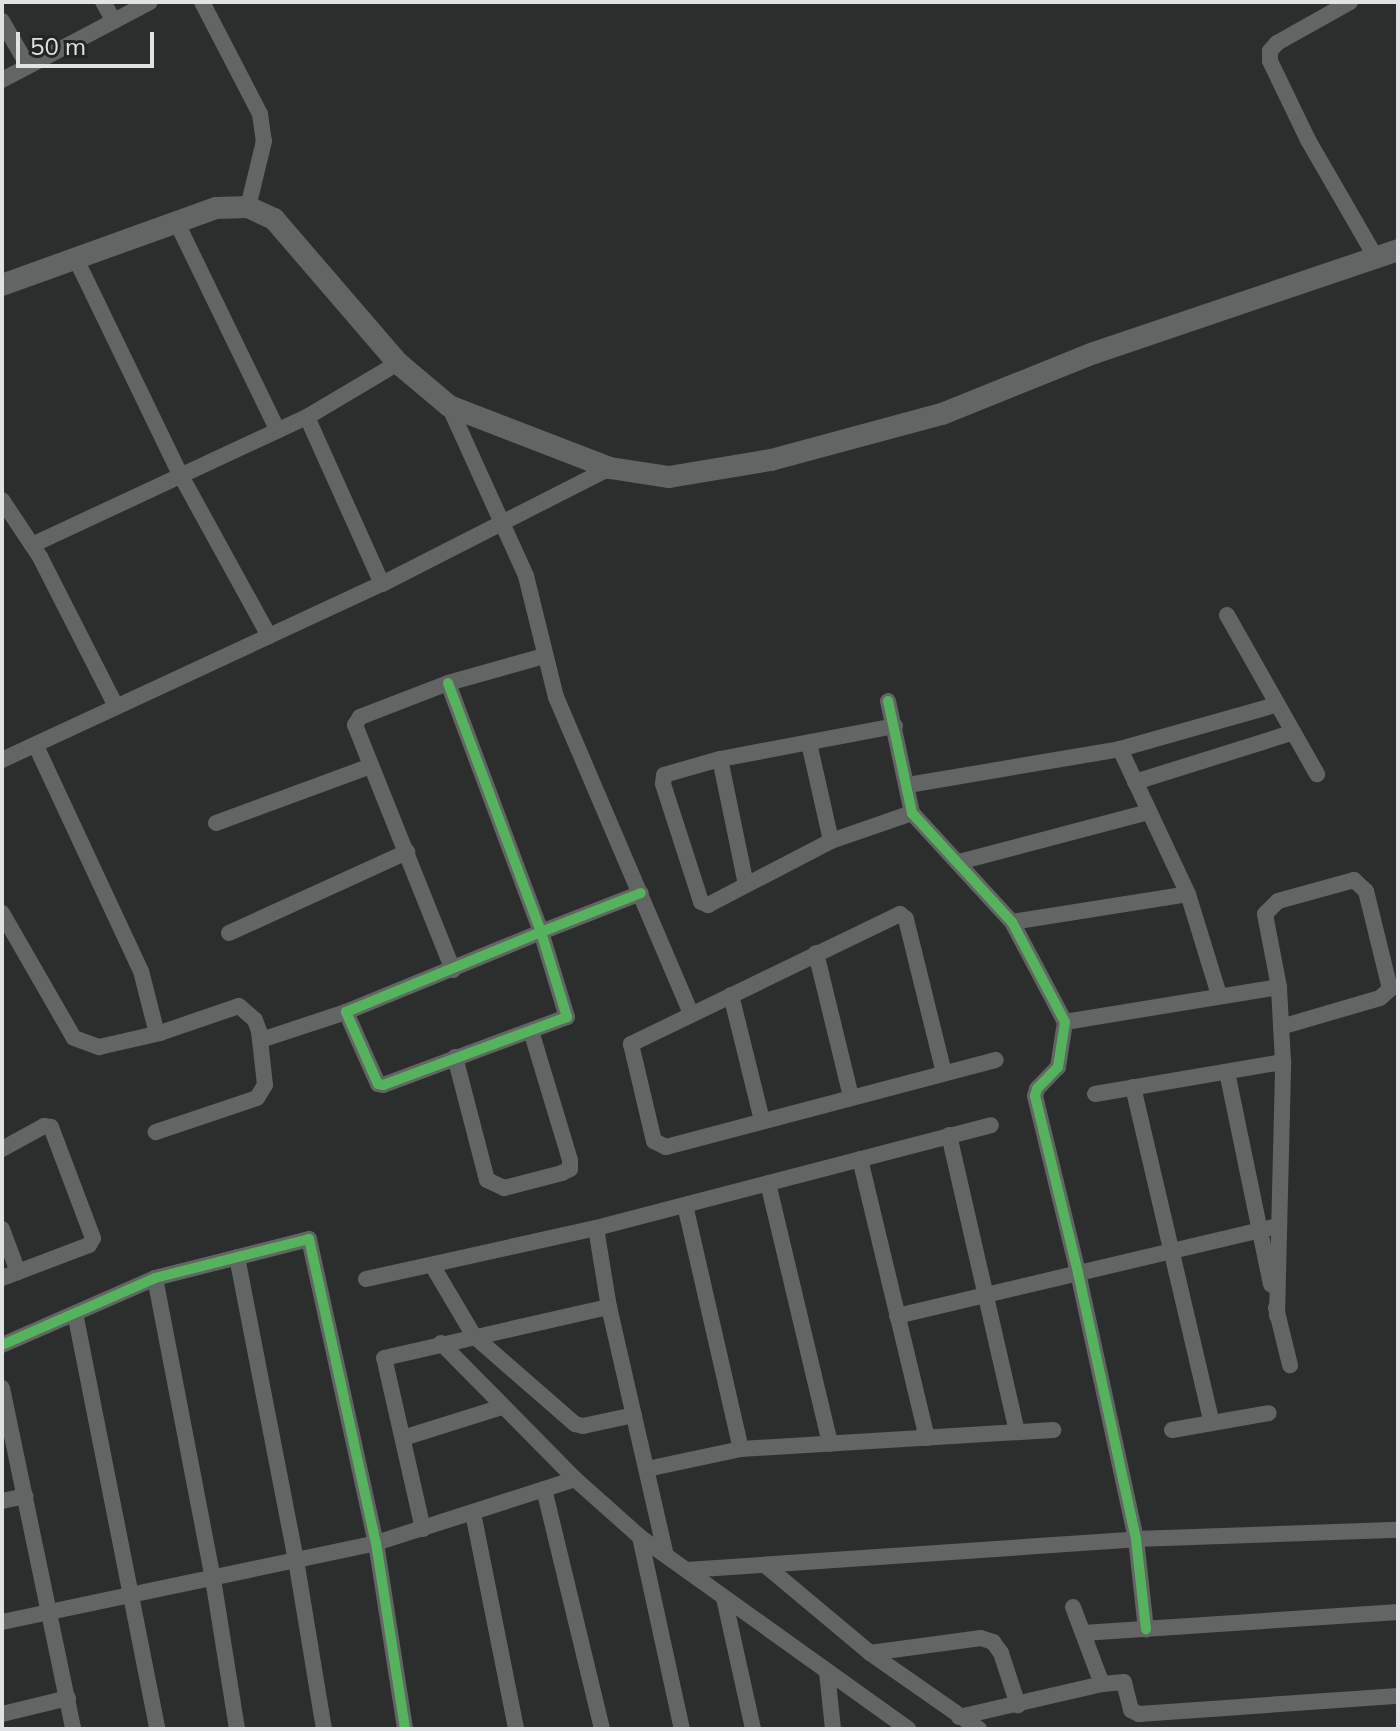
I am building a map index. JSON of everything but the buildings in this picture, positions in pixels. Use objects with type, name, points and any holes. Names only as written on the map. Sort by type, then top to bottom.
[{"type":"main road","points":[[2,285],[216,208],[248,207],[274,219],[398,363],[449,406],[610,468],[669,477],[724,471],[942,414],[1094,353],[1398,250]]},
{"type":"street","points":[[103,2],[114,21]]},
{"type":"street","points":[[2,80],[150,2]]},
{"type":"street","points":[[202,2],[260,114],[264,141],[248,207]]},
{"type":"street","points":[[1350,2],[1277,43],[1270,51],[1270,61],[1308,140],[1375,256]]},
{"type":"street","points":[[2,21],[28,66]]},
{"type":"street","points":[[176,221],[278,431]]},
{"type":"street","points":[[75,257],[180,474],[269,636]]},
{"type":"street","points":[[32,545],[307,417],[398,363]]},
{"type":"street","points":[[449,406],[526,576],[544,656],[585,768],[691,1014]]},
{"type":"street","points":[[307,417],[382,584]]},
{"type":"street","points":[[2,760],[382,584],[610,468]]},
{"type":"street","points":[[2,500],[32,545],[116,706]]},
{"type":"street","points":[[1227,615],[1275,705],[1317,774]]},
{"type":"street","points":[[453,970],[355,725],[360,717],[448,683],[544,656]]},
{"type":"street","points":[[346,1012],[378,1084],[383,1085],[567,1017],[568,1010],[541,932],[448,683]]},
{"type":"street","points":[[888,701],[912,813],[1012,922],[1065,1022],[1058,1067],[1037,1089],[1035,1096],[1078,1273],[1136,1539],[1146,1629]]},
{"type":"street","points":[[908,785],[1120,749],[1275,705]]},
{"type":"street","points":[[895,726],[720,759],[664,775],[663,784],[701,902],[708,905],[831,841],[912,813]]},
{"type":"street","points":[[1135,782],[1291,733]]},
{"type":"street","points":[[809,743],[831,841]]},
{"type":"street","points":[[36,746],[141,971],[154,1027],[160,1033]]},
{"type":"street","points":[[1120,749],[1188,894],[1219,995]]},
{"type":"street","points":[[720,759],[746,884]]},
{"type":"street","points":[[216,823],[371,766]]},
{"type":"street","points":[[959,862],[1148,812]]},
{"type":"street","points":[[229,933],[407,852]]},
{"type":"street","points":[[1277,1316],[1283,1062],[1281,1027],[1279,987],[1265,914],[1278,901],[1345,880],[1361,884],[1387,967],[1390,989],[1380,998],[1281,1027]]},
{"type":"street","points":[[261,1040],[346,1012],[641,893]]},
{"type":"street","points":[[1012,922],[1188,894]]},
{"type":"street","points":[[2,913],[74,1038],[99,1047],[160,1033],[239,1006],[255,1020],[261,1040],[265,1085],[257,1098],[156,1132]]},
{"type":"street","points":[[944,1073],[906,919],[900,914],[631,1044],[654,1141],[666,1147],[996,1060]]},
{"type":"street","points":[[816,953],[851,1097]]},
{"type":"street","points":[[1065,1022],[1279,987]]},
{"type":"street","points":[[731,995],[762,1120]]},
{"type":"street","points":[[455,1057],[487,1180],[504,1188],[562,1173],[570,1169],[570,1160],[531,1031]]},
{"type":"street","points":[[1095,1094],[1283,1062]]},
{"type":"street","points":[[1227,1072],[1277,1316],[1290,1365]]},
{"type":"street","points":[[1133,1087],[1212,1423]]},
{"type":"street","points":[[366,1279],[596,1228],[991,1125]]},
{"type":"street","points":[[2,1149],[44,1126],[51,1127],[93,1238],[89,1245],[10,1275],[2,1229]]},
{"type":"street","points":[[949,1135],[1017,1432]]},
{"type":"street","points":[[860,1159],[927,1438]]},
{"type":"street","points":[[768,1183],[830,1444]]},
{"type":"street","points":[[685,1205],[741,1449]]},
{"type":"street","points":[[897,1316],[1279,1226]]},
{"type":"street","points":[[596,1228],[609,1307],[666,1555]]},
{"type":"street","points":[[2,1345],[155,1278],[303,1238],[313,1243],[376,1543],[405,1729]]},
{"type":"street","points":[[237,1257],[296,1560],[324,1729]]},
{"type":"street","points":[[432,1265],[474,1336],[578,1426],[634,1415]]},
{"type":"street","points":[[155,1278],[213,1579],[237,1729]]},
{"type":"street","points":[[423,1529],[384,1358],[609,1307]]},
{"type":"street","points":[[75,1313],[157,1729]]},
{"type":"street","points":[[441,1343],[575,1479],[640,1537],[908,1729]]},
{"type":"street","points":[[3,1398],[73,1729]]},
{"type":"street","points":[[403,1438],[502,1407]]},
{"type":"street","points":[[1172,1430],[1269,1413]]},
{"type":"street","points":[[647,1469],[741,1449],[1053,1430]]},
{"type":"street","points":[[2,1622],[376,1543],[575,1479]]},
{"type":"street","points":[[544,1489],[602,1729]]},
{"type":"street","points":[[2,1501],[25,1496]]},
{"type":"street","points":[[473,1513],[516,1729]]},
{"type":"street","points":[[687,1570],[1136,1539],[1398,1530]]},
{"type":"street","points":[[640,1537],[682,1729]]},
{"type":"street","points":[[766,1566],[870,1653],[979,1729]]},
{"type":"street","points":[[724,1598],[753,1729]]},
{"type":"street","points":[[1073,1607],[1102,1684]]},
{"type":"street","points":[[1083,1633],[1398,1612]]},
{"type":"street","points":[[870,1653],[981,1638],[993,1642],[1001,1653],[1018,1705]]},
{"type":"street","points":[[827,1672],[833,1729]]},
{"type":"street","points":[[959,1717],[1102,1684],[1124,1682],[1131,1710],[1139,1714],[1398,1696]]},
{"type":"street","points":[[2,1714],[68,1698]]},
{"type":"cycle path","points":[[448,683],[541,932],[567,1017],[383,1085],[378,1084],[346,1012],[541,932],[641,893]]},
{"type":"cycle path","points":[[888,701],[912,813],[1012,922],[1065,1022],[1058,1067],[1037,1089],[1035,1096],[1078,1273],[1136,1539],[1146,1629]]},
{"type":"cycle path","points":[[2,1345],[155,1278],[309,1239],[376,1543],[405,1729]]}]
